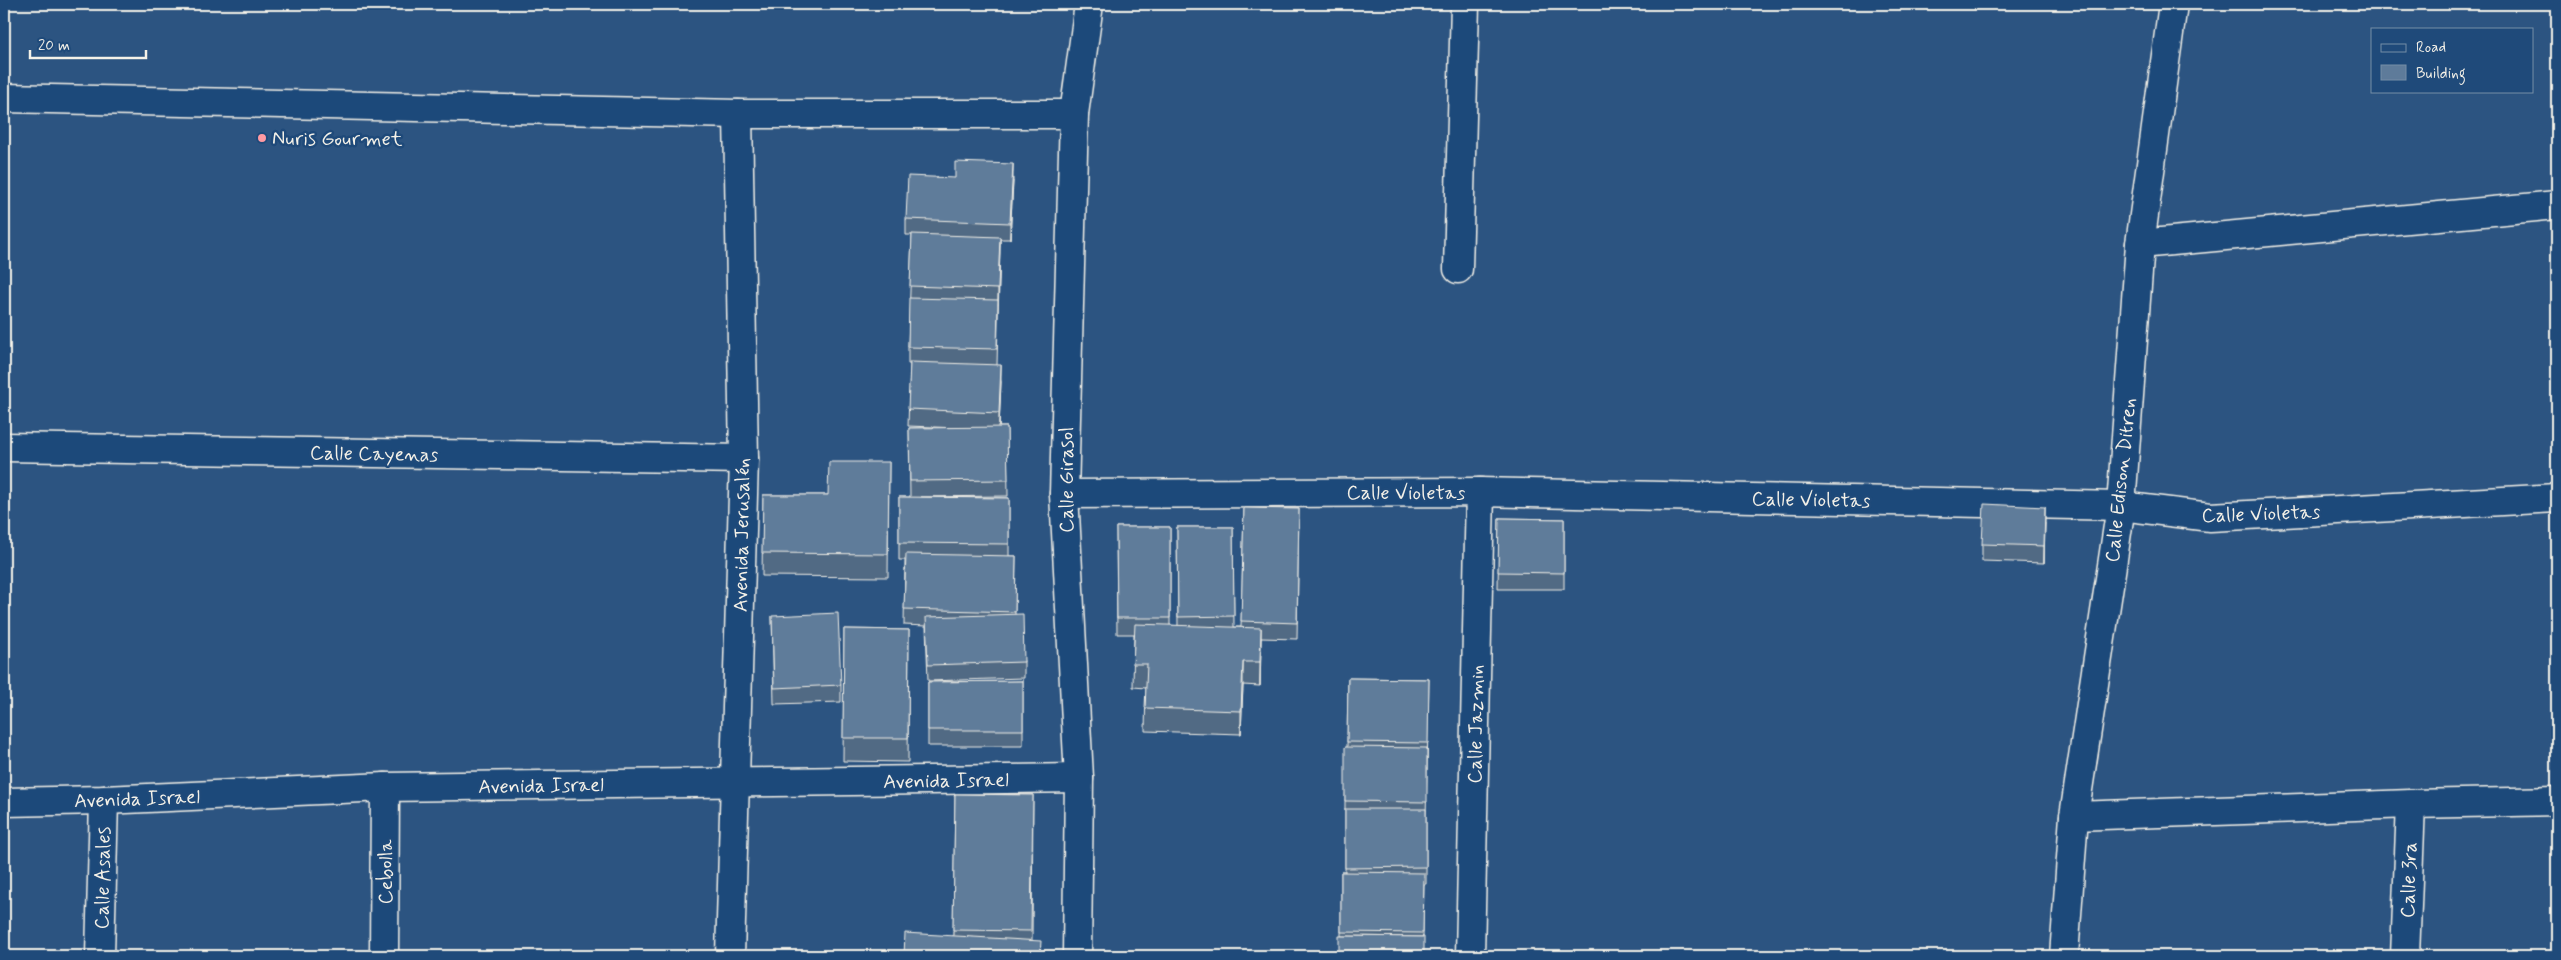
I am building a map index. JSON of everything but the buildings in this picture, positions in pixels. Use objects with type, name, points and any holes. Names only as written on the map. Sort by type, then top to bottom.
[{"type":"street","name":"Calle Girasol","points":[[1077,956],[1079,778],[1064,494],[1074,114],[1089,4]]},
{"type":"street","points":[[1458,268],[1465,4]]},
{"type":"street","name":"Calle Edison Ditren","points":[[2064,956],[2074,816],[2121,506],[2140,244],[2173,4]]},
{"type":"street","points":[[4,98],[738,114],[1074,114]]},
{"type":"street","name":"Avenida Jerusalén","points":[[730,956],[744,459],[738,114]]},
{"type":"street","points":[[2140,244],[2557,205]]},
{"type":"street","name":"Calle Cayenas","points":[[4,447],[744,459]]},
{"type":"street","name":"Calle Violetas","points":[[1064,494],[1480,492],[2121,506],[2210,517],[2557,498]]},
{"type":"street","name":"Calle Jazmin","points":[[1470,956],[1480,492]]},
{"type":"street","name":"Avenida Israel","points":[[4,802],[104,800],[385,787],[1079,778]]},
{"type":"street","name":"Cebolla","points":[[384,956],[385,787]]},
{"type":"street","name":"Calle Asales","points":[[100,956],[104,800]]},
{"type":"street","points":[[2074,816],[2411,804],[2557,801]]},
{"type":"street","name":"Calle 3ra","points":[[2404,956],[2411,804]]},
{"type":"place","name":"Nuris Gourmet","points":[[262,138]]}]
